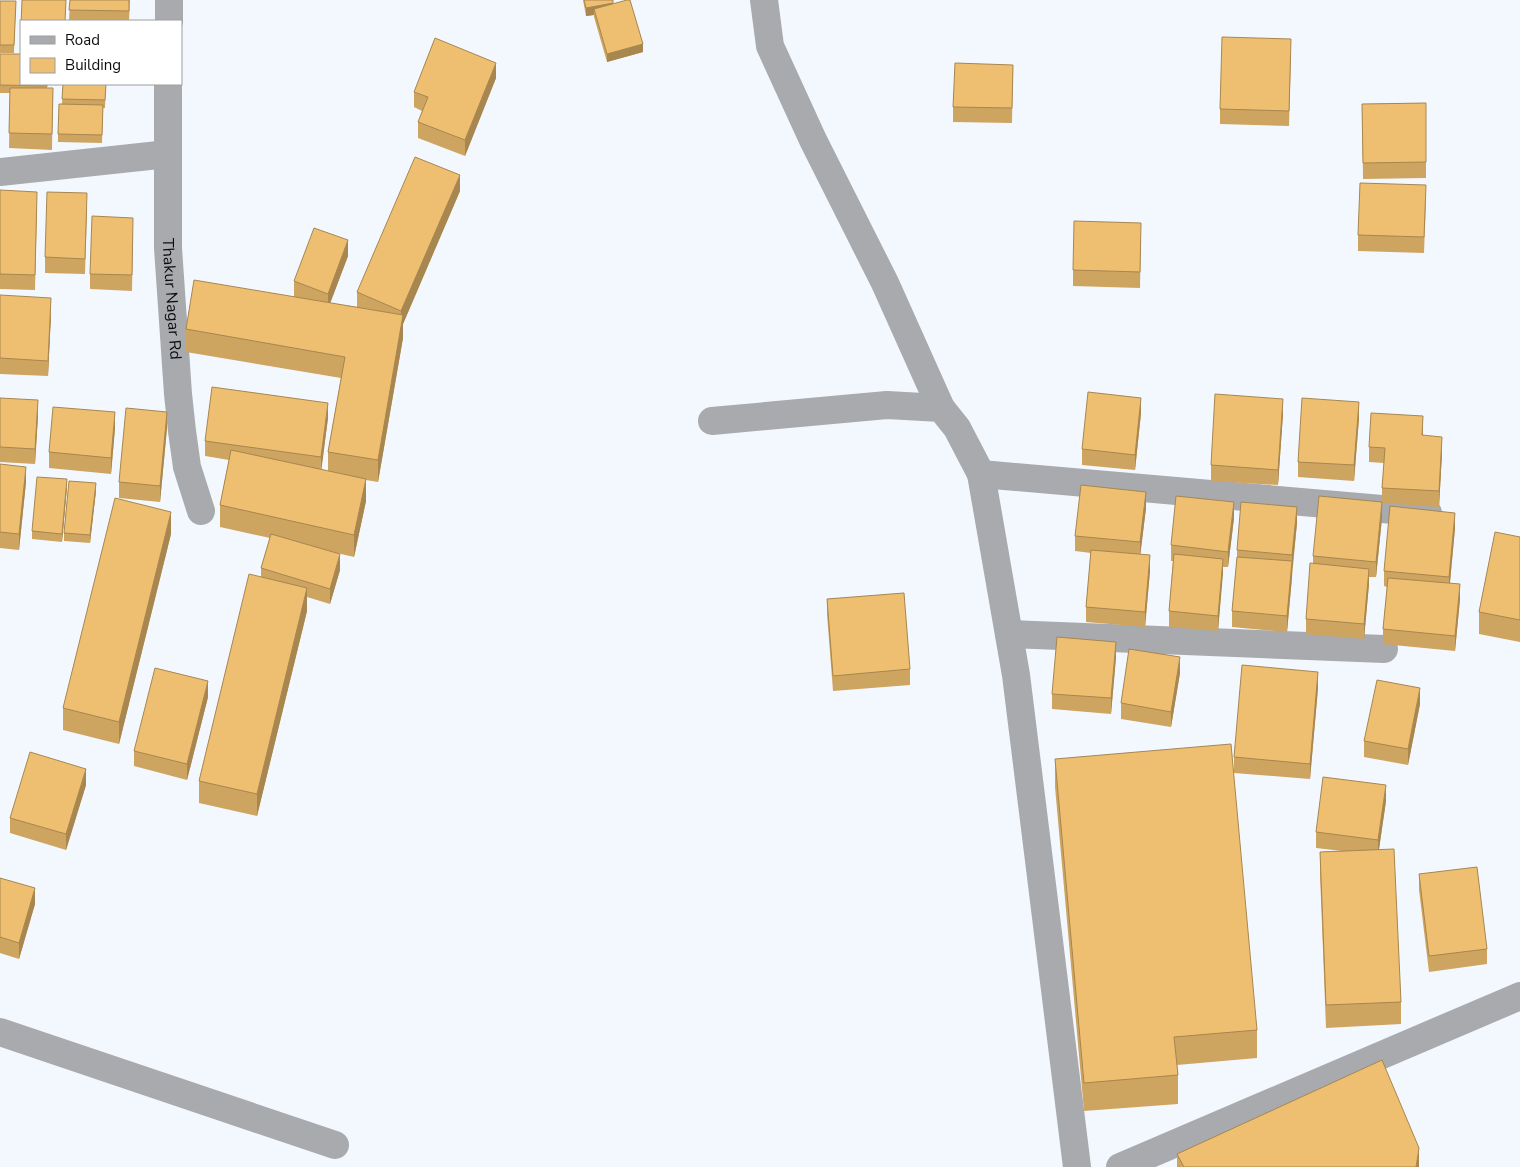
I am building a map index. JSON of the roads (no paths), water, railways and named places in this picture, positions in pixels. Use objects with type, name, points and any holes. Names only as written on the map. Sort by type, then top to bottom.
[{"type":"street","points":[[169,0],[169,20]]},
{"type":"street","points":[[764,0],[770,46],[813,140],[885,283],[941,408],[957,428],[981,474],[1017,685],[1077,1167]]},
{"type":"street","name":"Thakur Nagar Rd","points":[[168,85],[168,248],[181,421],[188,468],[201,511]]},
{"type":"street","points":[[0,172],[168,154]]},
{"type":"street","points":[[712,421],[887,405],[941,408]]},
{"type":"street","points":[[981,474],[1454,516]]},
{"type":"street","points":[[1009,634],[1384,649]]},
{"type":"street","points":[[1120,1167],[1155,1160],[1520,996]]},
{"type":"street","points":[[0,1032],[335,1145]]}]
